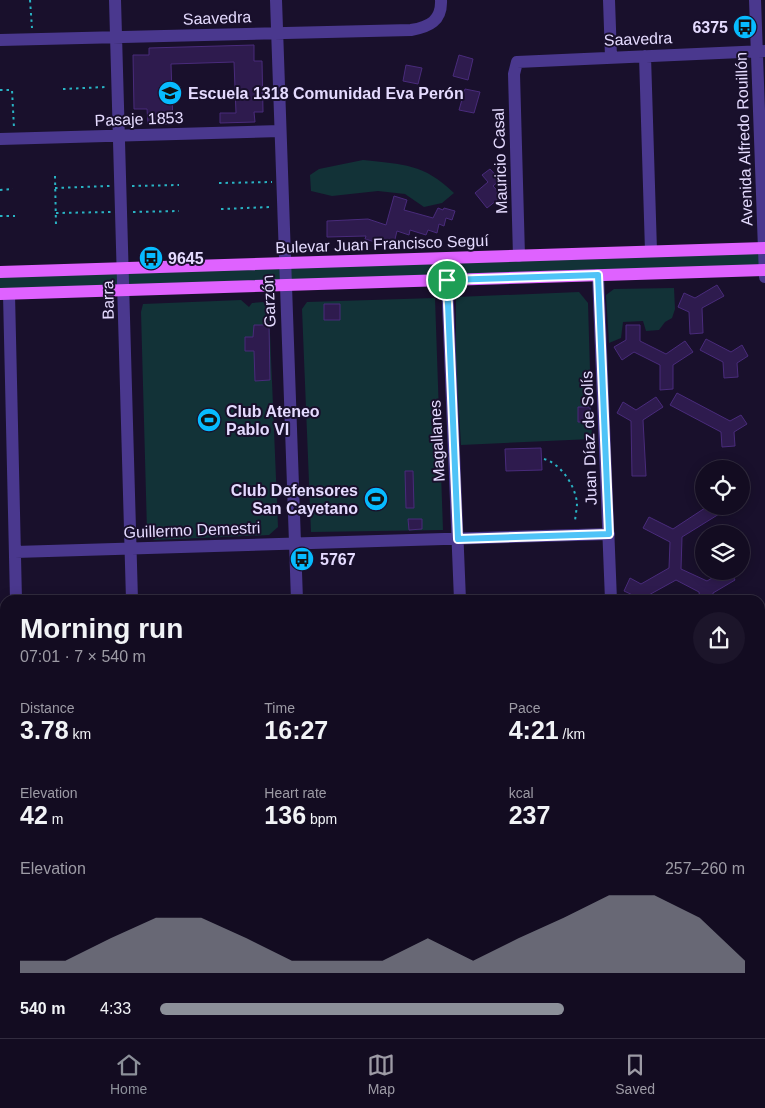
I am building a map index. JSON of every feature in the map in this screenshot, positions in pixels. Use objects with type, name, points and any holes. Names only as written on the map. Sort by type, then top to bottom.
[{"type":"main road","name":"Bulevar Juan Francisco Seguí","points":[[0,272],[764,248]]},
{"type":"main road","points":[[5,294],[765,270]]},
{"type":"street","name":"Barra","points":[[115,0],[132,595]]},
{"type":"street","name":"Garzón","points":[[276,0],[297,595]]},
{"type":"street","name":"Saavedra","points":[[0,40],[411,30],[425,28],[434,23],[440,14],[441,0]]},
{"type":"street","points":[[609,0],[611,57]]},
{"type":"street","name":"Avenida Alfredo Rouillón","points":[[755,0],[761,51],[765,277]]},
{"type":"street","name":"Saavedra","points":[[514,65],[522,60],[761,51]]},
{"type":"street","points":[[645,56],[651,251]]},
{"type":"street","name":"Mauricio Casal","points":[[514,65],[519,256]]},
{"type":"street","name":"Pasaje 1853","points":[[0,139],[280,131]]},
{"type":"street","name":"Juan Díaz de Solís","points":[[598,275],[611,595]]},
{"type":"street","name":"Magallanes","points":[[447,280],[460,595]]},
{"type":"street","points":[[5,294],[16,595]]},
{"type":"street","name":"Guillermo Demestri","points":[[15,552],[609,534]]},
{"type":"path","points":[[30,0],[32,40]]},
{"type":"path","points":[[63,89],[118,87]]},
{"type":"path","points":[[0,90],[12,90],[15,139]]},
{"type":"path","points":[[54,176],[56,226]]},
{"type":"path","points":[[219,183],[281,181]]},
{"type":"path","points":[[0,190],[13,189]]},
{"type":"path","points":[[221,209],[282,207]]},
{"type":"path","points":[[0,216],[15,216]]},
{"type":"path","points":[[544,459],[552,461],[565,475],[574,490],[577,504],[576,535]]},
{"type":"green space","points":[[363,160],[412,167],[432,176],[454,193],[442,203],[424,207],[405,194],[378,191],[332,196],[311,191],[310,175],[319,169]]},
{"type":"green space","points":[[765,248],[765,270],[0,294],[0,272]]},
{"type":"green space","points":[[674,288],[675,309],[672,318],[665,322],[659,330],[646,331],[643,321],[623,322],[621,338],[609,343],[606,295],[614,289]]},
{"type":"green space","points":[[579,292],[588,303],[592,439],[461,445],[456,364],[456,297]]},
{"type":"green space","points":[[435,298],[443,530],[311,532],[302,309],[307,302]]},
{"type":"green space","name":"Club Ateneo Pablo VI","points":[[241,300],[249,307],[252,303],[263,302],[269,309],[278,527],[269,535],[154,540],[147,531],[141,312],[143,304]]},
{"type":"building","points":[[254,45],[254,61],[262,61],[263,112],[254,112],[255,122],[220,123],[220,113],[236,113],[234,62],[171,64],[173,124],[148,124],[147,109],[134,109],[133,55],[149,55],[149,48]]},
{"type":"building","points":[[459,55],[473,59],[468,80],[453,76]]},
{"type":"building","points":[[406,65],[422,68],[418,84],[403,81]]},
{"type":"building","points":[[465,89],[480,92],[474,113],[459,110]]},
{"type":"building","points":[[490,169],[500,180],[493,186],[502,196],[487,208],[475,193],[488,182],[482,175]]},
{"type":"building","points":[[394,196],[407,200],[404,210],[433,218],[438,208],[455,211],[452,220],[446,218],[444,226],[439,224],[437,233],[428,230],[426,235],[410,230],[409,235],[397,231],[394,243],[376,239],[375,242],[365,239],[366,236],[327,237],[327,221],[368,219],[386,225]]},
{"type":"building","points":[[717,285],[724,296],[702,308],[703,333],[690,334],[689,312],[678,307],[684,293],[695,298]]},
{"type":"building","points":[[324,304],[340,304],[340,320],[324,320]]},
{"type":"building","points":[[254,325],[269,325],[270,380],[255,381],[254,351],[245,351],[245,337],[253,337]]},
{"type":"building","points":[[626,325],[640,325],[640,341],[666,354],[685,341],[693,352],[673,365],[673,389],[660,390],[660,365],[634,352],[622,360],[614,347],[626,340]]},
{"type":"building","points":[[706,339],[731,352],[742,345],[748,356],[737,363],[738,377],[724,378],[723,362],[700,350]]},
{"type":"building","points":[[677,393],[730,421],[741,415],[747,424],[734,432],[735,446],[722,447],[721,432],[670,405]]},
{"type":"building","points":[[656,397],[663,407],[643,420],[646,476],[632,476],[631,421],[617,413],[623,402],[636,410]]},
{"type":"building","points":[[578,407],[590,407],[590,422],[578,422]]},
{"type":"building","points":[[541,448],[542,470],[506,471],[505,449]]},
{"type":"building","points":[[405,471],[413,471],[414,508],[406,508]]},
{"type":"building","points":[[695,515],[717,515],[701,525],[695,525],[695,529],[682,537],[681,569],[695,575],[695,580],[735,580],[713,593],[713,595],[699,595],[699,592],[676,580],[649,595],[633,595],[624,591],[630,578],[641,584],[669,568],[670,542],[643,528],[649,517],[673,529]]},
{"type":"building","points":[[408,519],[422,519],[422,529],[409,530]]},
{"type":"place","name":"6375","points":[[745,27]]},
{"type":"place","name":"Escuela 1318 Comunidad Eva Perón","points":[[170,93]]},
{"type":"place","name":"9645","points":[[151,258]]},
{"type":"place","name":"Club Ateneo Pablo VI","points":[[209,420]]},
{"type":"place","name":"Club Defensores San Cayetano","points":[[376,499]]},
{"type":"place","name":"5767","points":[[302,559]]},
{"type":"route","points":[[598,275],[609,534],[458,539],[447,280],[598,275]]}]
